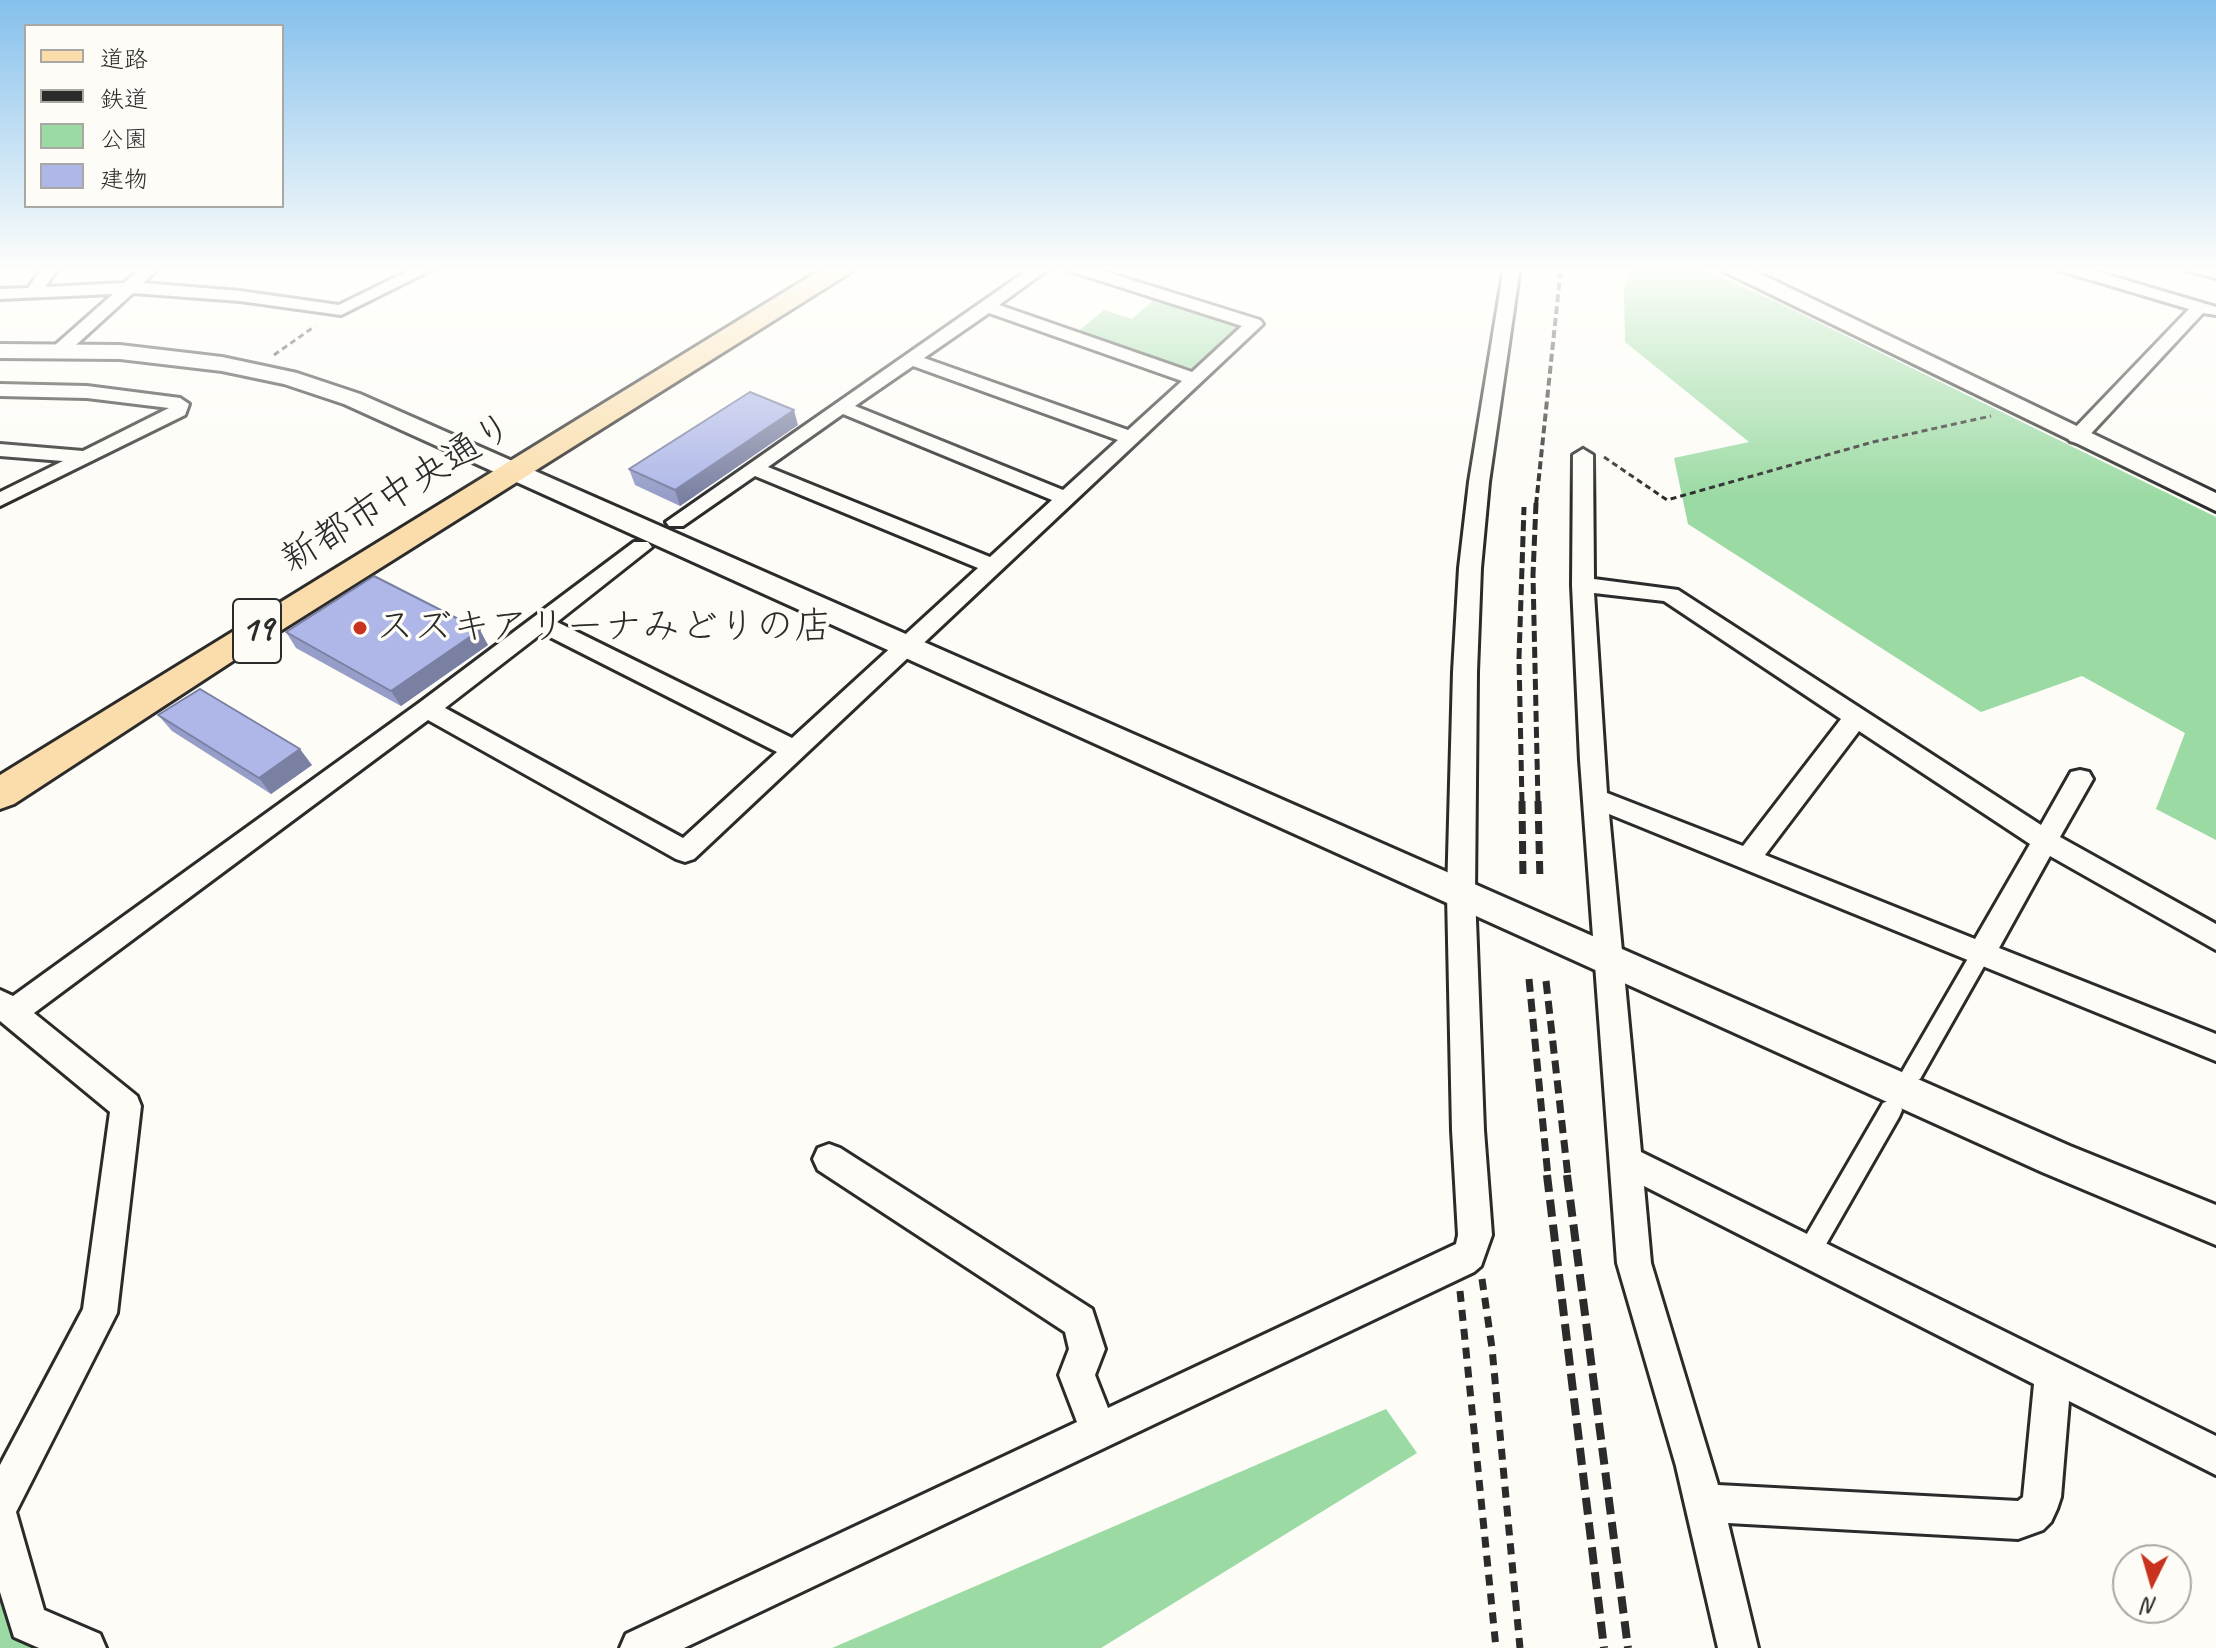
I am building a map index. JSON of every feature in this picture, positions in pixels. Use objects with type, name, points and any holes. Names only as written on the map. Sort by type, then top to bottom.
[{"type":"main road","name":"新都市中央通り","points":[[0,794],[691,344]]},
{"type":"main road","name":"新都市中央通り","points":[[0,765],[711,344]]},
{"type":"street","points":[[60,350],[67,344]]},
{"type":"street","points":[[676,522],[932,344]]},
{"type":"street","points":[[1094,344],[1194,379]]},
{"type":"street","points":[[427,709],[685,852],[1232,344]]},
{"type":"street","points":[[640,1648],[1462,1260],[1474,1245],[1461,894],[1461,771],[1470,568],[1489,401],[1499,344]]},
{"type":"street","points":[[1888,344],[2216,503]]},
{"type":"street","points":[[2077,437],[2172,344]]},
{"type":"street","points":[[0,351],[60,350],[173,357],[289,378],[352,399],[2056,1159],[2216,1225]]},
{"type":"street","points":[[911,359],[1131,438]]},
{"type":"street","points":[[0,390],[99,392],[180,404],[178,411],[0,500]]},
{"type":"street","points":[[841,407],[1066,498]]},
{"type":"street","points":[[0,450],[85,457]]},
{"type":"street","points":[[1590,454],[1583,585],[1595,798],[1634,1263],[1675,1395],[1738,1648]]},
{"type":"street","points":[[753,468],[993,566]]},
{"type":"street","points":[[0,1504],[100,1313],[126,1106],[6,1008],[427,709],[641,547]]},
{"type":"street","points":[[1583,585],[1670,595],[2045,841],[2216,938]]},
{"type":"street","points":[[541,623],[794,750]]},
{"type":"street","points":[[1747,860],[1856,717]]},
{"type":"street","points":[[1913,1072],[2080,779]]},
{"type":"street","points":[[1595,798],[2216,1048]]},
{"type":"street","points":[[1809,1252],[1891,1110]]},
{"type":"street","points":[[829,1159],[1080,1321],[1087,1349],[1077,1375],[1099,1431]]},
{"type":"street","points":[[1625,1160],[2216,1456]]},
{"type":"street","points":[[1704,1503],[2018,1520],[2029,1516],[2038,1509],[2042,1497],[2053,1375]]},
{"type":"street","points":[[0,1519],[28,1623],[86,1648]]},
{"type":"path","points":[[267,361],[290,344]]},
{"type":"path","points":[[1590,454],[1667,500],[1873,442],[2021,409]]},
{"type":"path","points":[[1475,1235],[1492,1348],[1520,1648]]},
{"type":"path","points":[[1459,1283],[1496,1648]]},
{"type":"green space","points":[[1114,344],[1225,344],[1199,367],[1190,368]]},
{"type":"green space","points":[[1627,344],[1863,344],[2216,517],[2216,840],[2156,809],[2185,733],[2082,676],[1981,712],[1688,524],[1674,458],[1749,442]]},
{"type":"green space","points":[[1386,1409],[1417,1453],[1101,1648],[832,1648]]},
{"type":"green space","points":[[0,1586],[61,1648],[0,1648]]},
{"type":"building","points":[[750,392],[794,410],[675,490],[629,469]]},
{"type":"building","points":[[374,576],[480,630],[391,691],[286,632]]},
{"type":"building","points":[[200,689],[300,749],[259,778],[158,715]]},
{"type":"railway","points":[[1536,505],[1553,344]]},
{"type":"railway","points":[[1536,503],[1533,575],[1538,803]]},
{"type":"railway","points":[[1522,803],[1519,658],[1524,507]]},
{"type":"railway","points":[[1522,801],[1523,879]]},
{"type":"railway","points":[[1538,801],[1540,881]]},
{"type":"railway","points":[[1529,979],[1548,1177]]},
{"type":"railway","points":[[1546,981],[1568,1177]]},
{"type":"railway","points":[[1547,1175],[1604,1648]]},
{"type":"railway","points":[[1567,1175],[1628,1648]]},
{"type":"place","name":"スズキアリーナみどりの店","points":[[360,628]]}]
